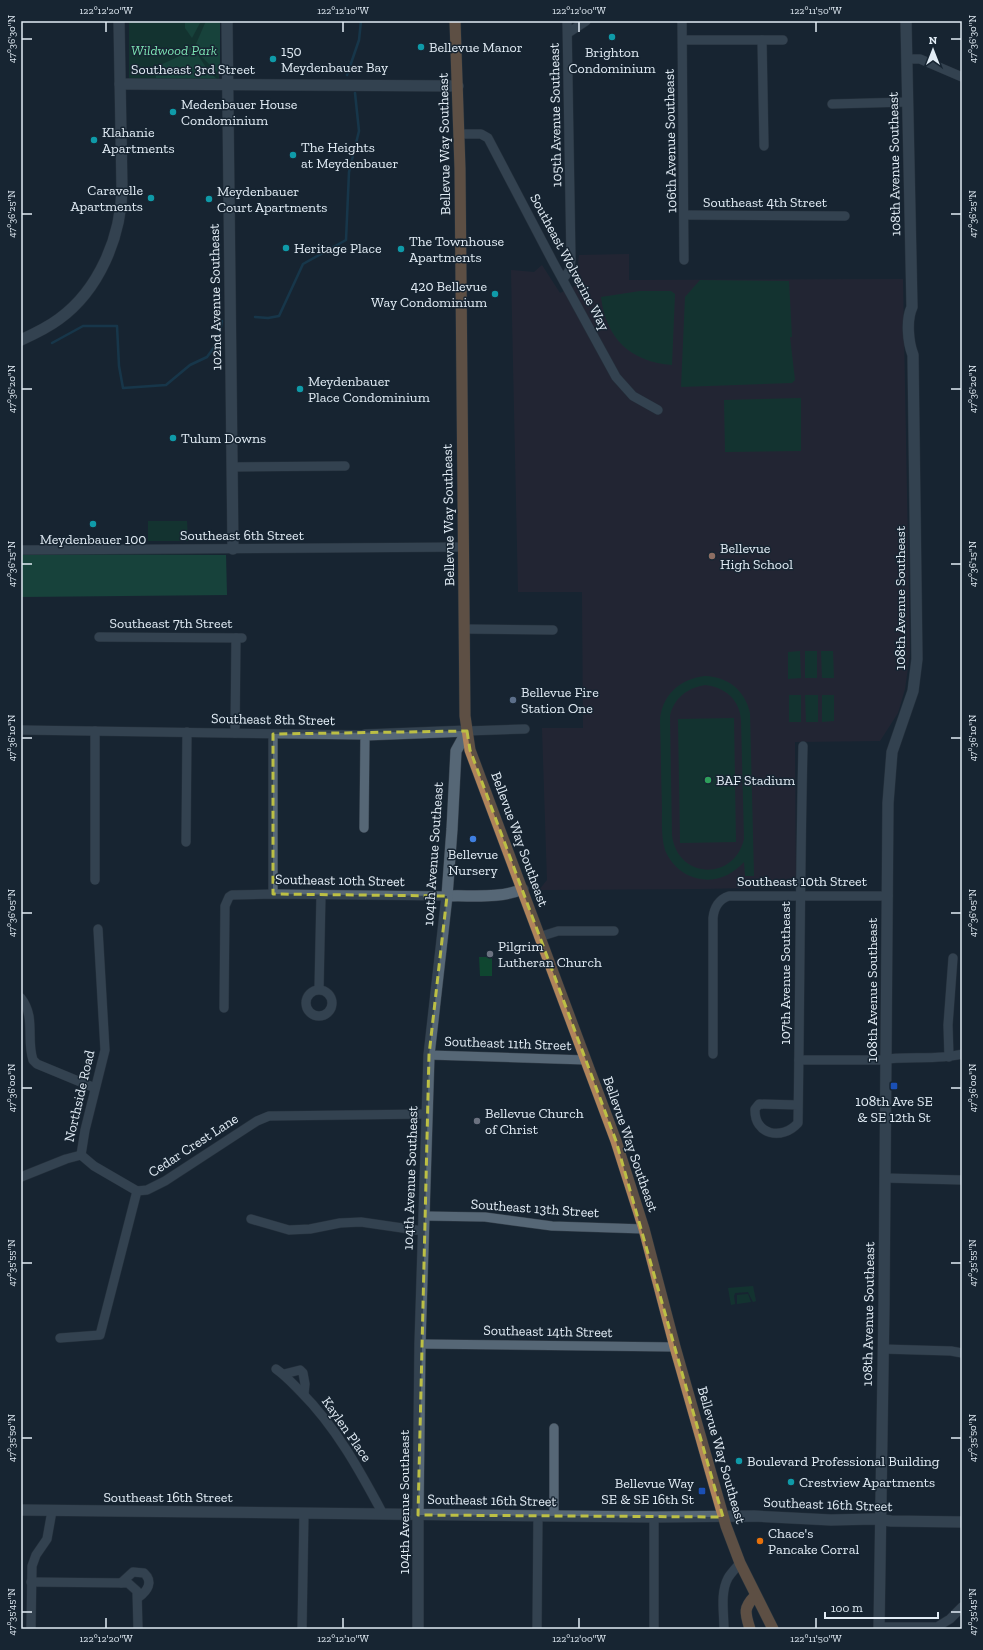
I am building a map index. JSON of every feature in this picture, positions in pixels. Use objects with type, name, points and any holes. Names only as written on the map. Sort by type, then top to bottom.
[{"type":"main road","name":"Bellevue Way Southeast","points":[[455,21],[459,134],[464,629],[467,731],[470,750],[616,1141],[644,1229],[675,1347],[724,1517],[740,1563],[773,1629]]},
{"type":"main road","points":[[750,1629],[745,1611],[748,1603],[756,1596]]},
{"type":"street","points":[[21,340],[41,331],[59,319],[75,305],[92,285],[104,264],[113,242],[122,204],[119,21]]},
{"type":"street","name":"102nd Avenue Southeast","points":[[227,21],[233,548]]},
{"type":"street","name":"105th Avenue Southeast","points":[[563,279],[569,271],[570,260],[568,21]]},
{"type":"street","points":[[568,33],[586,21]]},
{"type":"street","name":"106th Avenue Southeast","points":[[682,21],[684,260]]},
{"type":"street","name":"108th Avenue Southeast","points":[[879,1628],[890,763],[894,744],[913,691],[917,659],[913,355],[910,346],[909,313],[912,307],[906,21]]},
{"type":"street","points":[[682,40],[783,40]]},
{"type":"street","points":[[762,40],[764,146]]},
{"type":"street","points":[[907,59],[920,59],[962,77]]},
{"type":"street","name":"Southeast 3rd Street","points":[[120,84],[458,86]]},
{"type":"street","points":[[832,104],[908,102]]},
{"type":"street","name":"Southeast Wolverine Way","points":[[459,134],[481,134],[488,138],[491,142],[616,377],[633,396],[658,410]]},
{"type":"street","name":"Southeast 4th Street","points":[[684,216],[845,216]]},
{"type":"street","points":[[232,467],[345,466]]},
{"type":"street","name":"Southeast 6th Street","points":[[21,550],[464,547]]},
{"type":"street","points":[[464,629],[553,630]]},
{"type":"street","name":"Southeast 7th Street","points":[[99,637],[239,638],[235,733]]},
{"type":"street","name":"Southeast 8th Street","points":[[21,730],[365,735],[525,729]]},
{"type":"street","points":[[95,731],[95,880]]},
{"type":"street","name":"104th Avenue Southeast","points":[[418,1629],[420,1344],[429,1055],[447,896],[456,751],[467,731]]},
{"type":"street","points":[[186,842],[187,732]]},
{"type":"street","points":[[273,734],[273,894]]},
{"type":"street","points":[[364,828],[365,735]]},
{"type":"street","name":"107th Avenue Southeast","points":[[798,1105],[760,1104],[755,1109],[757,1122],[760,1127],[773,1133],[789,1131],[798,1123],[803,746]]},
{"type":"street","name":"Southeast 10th Street","points":[[224,1008],[225,906],[229,897],[237,894],[447,896],[502,895],[512,894],[523,890]]},
{"type":"street","points":[[319,989],[321,895]]},
{"type":"street","name":"Southeast 10th Street","points":[[713,1054],[713,918],[716,907],[722,899],[729,896],[888,896]]},
{"type":"street","name":"Northside Road","points":[[98,929],[105,1050],[85,1130],[81,1155],[94,1166],[137,1191]]},
{"type":"street","points":[[539,937],[558,931],[614,930]]},
{"type":"street","points":[[949,1057],[948,1025],[953,958]]},
{"type":"street","points":[[21,998],[29,1010],[33,1060],[37,1064],[96,1088]]},
{"type":"street","points":[[799,1060],[880,1060],[896,1058],[949,1057],[962,1054]]},
{"type":"street","name":"Southeast 11th Street","points":[[429,1055],[586,1060]]},
{"type":"street","name":"Cedar Crest Lane","points":[[60,1338],[100,1335],[137,1191],[147,1190],[166,1182],[257,1121],[269,1116],[427,1114]]},
{"type":"street","points":[[21,1177],[66,1159],[81,1155]]},
{"type":"street","points":[[885,1178],[962,1180]]},
{"type":"street","name":"Southeast 13th Street","points":[[424,1216],[484,1218],[552,1226],[644,1229]]},
{"type":"street","points":[[251,1219],[289,1230],[310,1229],[340,1223],[361,1222],[423,1231]]},
{"type":"street","name":"Southeast 14th Street","points":[[420,1344],[675,1347]]},
{"type":"street","points":[[883,1349],[951,1351],[962,1354]]},
{"type":"street","name":"Kaylen Place","points":[[304,1394],[305,1384],[303,1373],[300,1370],[280,1372],[318,1409],[357,1467],[383,1514]]},
{"type":"street","points":[[554,1428],[554,1516]]},
{"type":"street","name":"Southeast 16th Street","points":[[21,1510],[654,1517],[754,1516],[815,1520],[962,1522]]},
{"type":"street","points":[[31,1629],[31,1582],[34,1560],[47,1539],[52,1511]]},
{"type":"street","points":[[302,1629],[304,1513]]},
{"type":"street","points":[[537,1629],[538,1516]]},
{"type":"street","points":[[654,1517],[654,1629]]},
{"type":"street","points":[[724,1629],[725,1585],[728,1577],[740,1563]]},
{"type":"street","points":[[121,1583],[134,1572],[140,1571],[146,1575],[149,1581],[148,1588],[139,1597]]},
{"type":"street","points":[[31,1582],[128,1583],[137,1591],[139,1597],[138,1629]]},
{"type":"street","points":[[879,1628],[942,1627],[962,1607]]},
{"type":"highlighted area","points":[[467,731],[470,750],[616,1141],[723,1517],[418,1515],[429,1055],[447,896],[273,894],[273,734]]},
{"type":"shaded area","name":"Bellevue High School","points":[[629,254],[629,280],[903,279],[910,654],[905,689],[898,713],[880,741],[795,742],[796,887],[539,890],[547,880],[542,728],[583,728],[582,592],[518,592],[511,270],[534,272],[542,265],[560,293],[575,286],[579,255]]},
{"type":"green space","name":"Wildwood Park","points":[[129,21],[219,21],[219,79],[129,79]]},
{"type":"green space","points":[[185,21],[201,21],[192,38],[185,28]]},
{"type":"green space","points":[[206,21],[220,21],[220,75],[202,57],[196,44]]},
{"type":"green space","points":[[192,46],[209,72],[217,79],[156,79],[156,67],[182,55]]},
{"type":"green space","points":[[700,280],[789,281],[792,337],[790,337],[795,380],[792,383],[681,387],[685,297]]},
{"type":"green space","points":[[640,291],[671,291],[675,294],[672,365],[644,359],[633,353],[623,346],[608,325],[601,297]]},
{"type":"green space","points":[[801,398],[801,451],[725,452],[724,400]]},
{"type":"green space","points":[[148,521],[187,521],[188,541],[148,541]]},
{"type":"green space","points":[[21,554],[226,555],[227,595],[21,597]]},
{"type":"green space","points":[[800,651],[801,678],[788,679],[788,652]]},
{"type":"green space","points":[[805,651],[817,651],[817,678],[805,678]]},
{"type":"green space","points":[[821,651],[833,651],[834,678],[822,678]]},
{"type":"green space","points":[[705,676],[713,677],[728,682],[740,691],[748,705],[750,713],[754,876],[745,876],[744,862],[735,870],[719,878],[707,880],[695,878],[679,869],[671,861],[665,850],[662,829],[661,713],[664,704],[673,690],[687,681]],"holes":[[[698,686],[712,686],[719,688],[730,696],[738,706],[740,713],[744,839],[738,853],[729,863],[718,868],[706,870],[694,867],[684,860],[676,850],[672,835],[670,716],[678,699],[687,691]]]},
{"type":"green space","points":[[789,695],[801,695],[801,722],[789,722]]},
{"type":"green space","points":[[805,695],[818,695],[818,722],[806,722]]},
{"type":"green space","points":[[822,695],[834,695],[834,721],[822,722]]},
{"type":"green space","points":[[734,718],[736,842],[680,843],[678,719]]},
{"type":"green space","points":[[479,957],[492,957],[492,976],[480,976]]},
{"type":"green space","points":[[753,1286],[756,1301],[753,1302],[748,1292],[735,1293],[735,1304],[731,1305],[728,1288]]},
{"type":"green space","points":[[748,1294],[751,1302],[737,1304],[737,1295]]},
{"type":"waterway","points":[[347,75],[359,40],[361,21]]},
{"type":"waterway","points":[[255,317],[268,318],[279,316],[303,264],[346,240],[349,172],[359,131],[355,93]]},
{"type":"waterway","points":[[52,343],[83,326],[117,326],[119,366],[123,388],[166,385],[190,365],[207,357],[218,342],[222,321]]},
{"type":"place","name":"Brighton Condominium","points":[[612,37]]},
{"type":"place","name":"Bellevue Manor","points":[[421,47]]},
{"type":"place","name":"150 Meydenbauer Bay","points":[[273,59]]},
{"type":"place","name":"Medenbauer House Condominium","points":[[173,112]]},
{"type":"place","name":"Klahanie Apartments","points":[[94,140]]},
{"type":"place","name":"The Heights at Meydenbauer","points":[[293,155]]},
{"type":"place","name":"Caravelle Apartments","points":[[151,198]]},
{"type":"place","name":"Meydenbauer Court Apartments","points":[[209,199]]},
{"type":"place","name":"Heritage Place","points":[[286,248]]},
{"type":"place","name":"The Townhouse Apartments","points":[[401,249]]},
{"type":"place","name":"420 Bellevue Way Condominium","points":[[495,294]]},
{"type":"place","name":"Meydenbauer Place Condominium","points":[[300,389]]},
{"type":"place","name":"Tulum Downs","points":[[173,438]]},
{"type":"place","name":"Meydenbauer 100","points":[[93,524]]},
{"type":"place","name":"Bellevue High School","points":[[712,556]]},
{"type":"place","name":"Bellevue Fire Station One","points":[[513,700]]},
{"type":"place","name":"BAF Stadium","points":[[708,780]]},
{"type":"place","name":"Bellevue Nursery","points":[[473,839]]},
{"type":"place","name":"Pilgrim Lutheran Church","points":[[490,954]]},
{"type":"place","name":"108th Ave SE & SE 12th St","points":[[894,1086]]},
{"type":"place","name":"Bellevue Church of Christ","points":[[477,1121]]},
{"type":"place","name":"Boulevard Professional Building","points":[[739,1461]]},
{"type":"place","name":"Crestview Apartments","points":[[791,1482]]},
{"type":"place","name":"Bellevue Way SE & SE 16th St","points":[[702,1491]]},
{"type":"place","name":"Chace's Pancake Corral","points":[[760,1541]]}]
